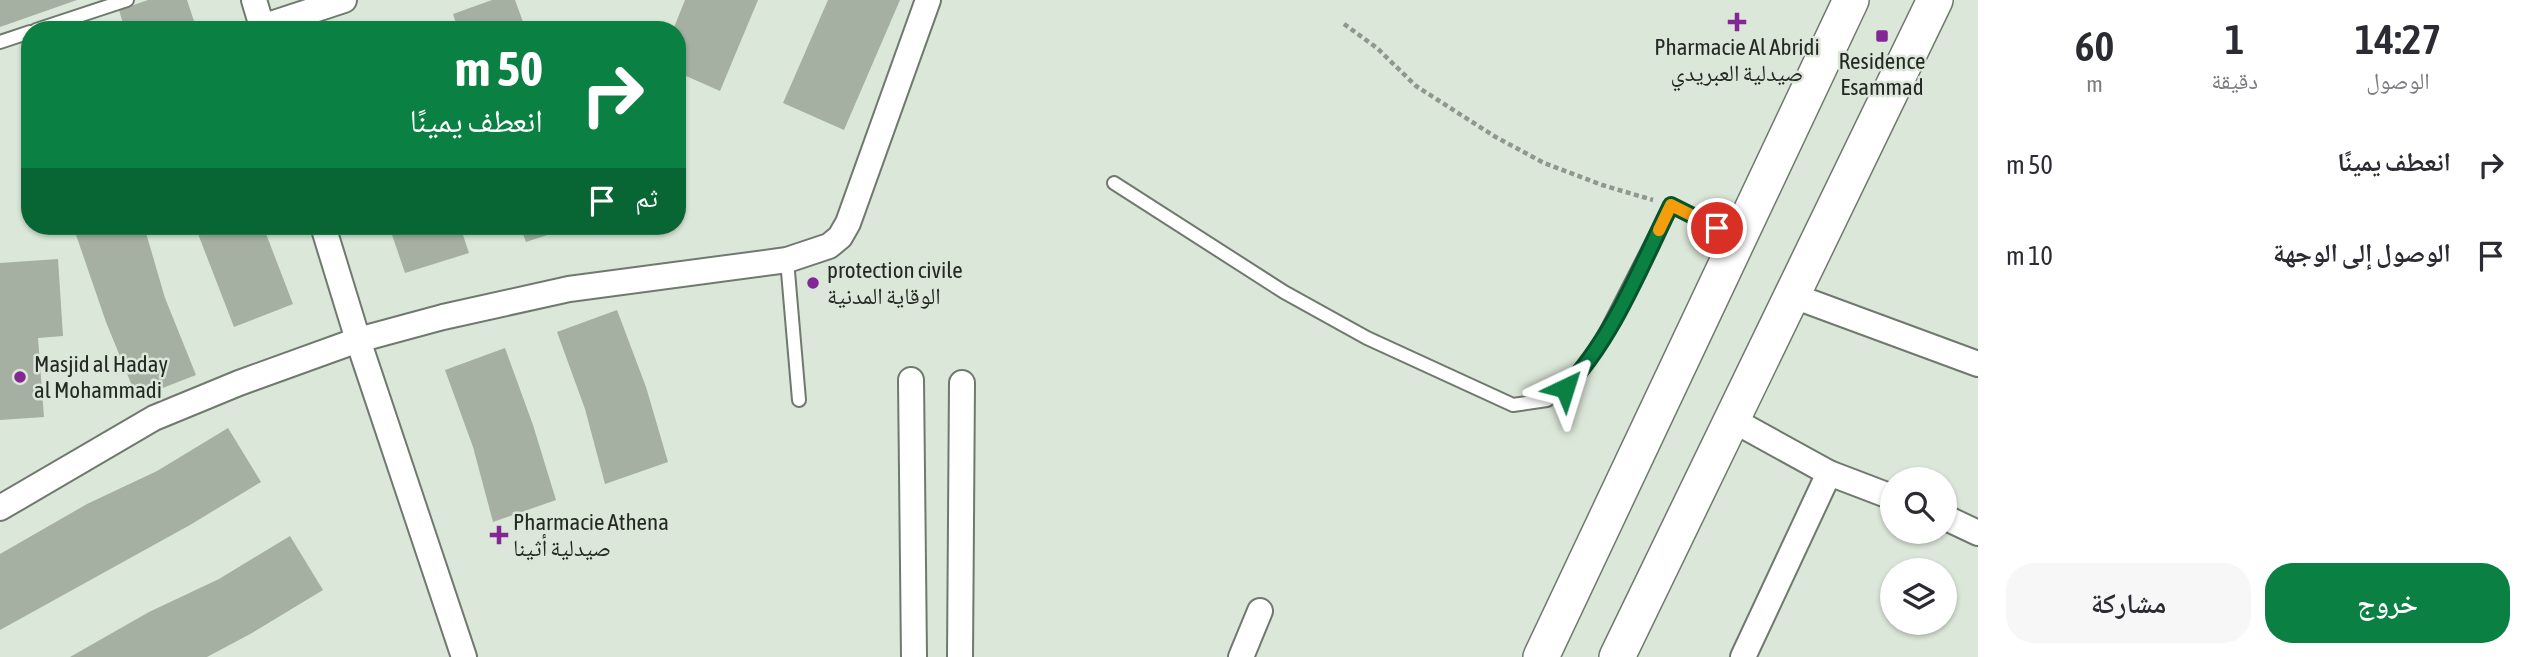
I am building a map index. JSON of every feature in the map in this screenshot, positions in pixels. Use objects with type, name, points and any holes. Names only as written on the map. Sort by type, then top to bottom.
[{"type":"main road","points":[[1541,657],[1851,0]]},
{"type":"main road","points":[[1617,657],[1935,0]]},
{"type":"street","points":[[254,0],[260,21]]},
{"type":"street","points":[[282,21],[344,0]]},
{"type":"street","points":[[0,508],[154,418],[239,383],[358,340],[443,317],[569,289],[787,260],[829,246],[841,237],[852,210],[928,0]]},
{"type":"street","points":[[326,235],[464,657]]},
{"type":"street","points":[[1791,295],[1978,364]]},
{"type":"street","points":[[911,380],[914,657]]},
{"type":"street","points":[[960,657],[962,383]]},
{"type":"street","points":[[1731,419],[1829,473],[1880,492]]},
{"type":"street","points":[[1743,657],[1829,473]]},
{"type":"street","points":[[1957,523],[1978,533]]},
{"type":"street","points":[[1241,657],[1260,611]]},
{"type":"lane","points":[[63,21],[127,0]]},
{"type":"lane","points":[[0,41],[21,35]]},
{"type":"lane","points":[[1114,183],[1284,292],[1367,338],[1513,405],[1547,400],[1565,388],[1581,372],[1603,338],[1671,205],[1740,240]]},
{"type":"lane","points":[[787,260],[799,400]]},
{"type":"path","points":[[1344,24],[1377,48],[1416,86],[1494,136],[1545,163],[1601,185],[1671,205]]},
{"type":"building","points":[[0,0],[77,0],[0,27]]},
{"type":"building","points":[[148,0],[187,0],[194,21],[122,21],[119,10]]},
{"type":"building","points":[[492,0],[515,0],[523,21],[455,21],[453,14]]},
{"type":"building","points":[[685,0],[758,0],[720,91],[686,76],[686,21],[677,21]]},
{"type":"building","points":[[828,0],[900,0],[844,130],[783,103]]},
{"type":"building","points":[[76,235],[147,235],[165,298],[196,375],[137,398],[106,322]]},
{"type":"building","points":[[198,235],[266,235],[293,304],[234,327]]},
{"type":"building","points":[[392,235],[463,235],[469,253],[405,273]]},
{"type":"building","points":[[523,235],[547,235],[526,242]]},
{"type":"building","name":"Masjid al Haday al Mohammadi","points":[[58,259],[63,336],[38,338],[44,417],[0,420],[0,263]]},
{"type":"building","points":[[617,310],[646,387],[668,462],[605,484],[585,409],[557,332]]},
{"type":"building","points":[[505,348],[556,500],[493,522],[473,447],[445,370]]},
{"type":"building","points":[[228,428],[261,482],[190,525],[0,630],[0,554],[87,504],[157,471]]},
{"type":"building","points":[[290,536],[323,590],[252,633],[207,657],[70,657],[149,612],[219,579]]},
{"type":"slow traffic","points":[[1659,230],[1671,205],[1693,216]]},
{"type":"place","name":"Pharmacie Al Abridi صيدلية العبريدي","points":[[1737,22]]},
{"type":"place","name":"Residence Esammad","points":[[1882,36]]},
{"type":"place","name":"protection civile الوقاية المدنية","points":[[813,283]]},
{"type":"place","name":"Masjid al Haday al Mohammadi","points":[[20,377]]},
{"type":"place","name":"Pharmacie Athena صيدلية أثينا","points":[[499,535]]},
{"type":"route","points":[[1565,388],[1581,372],[1603,338],[1671,205],[1717,228]]}]
